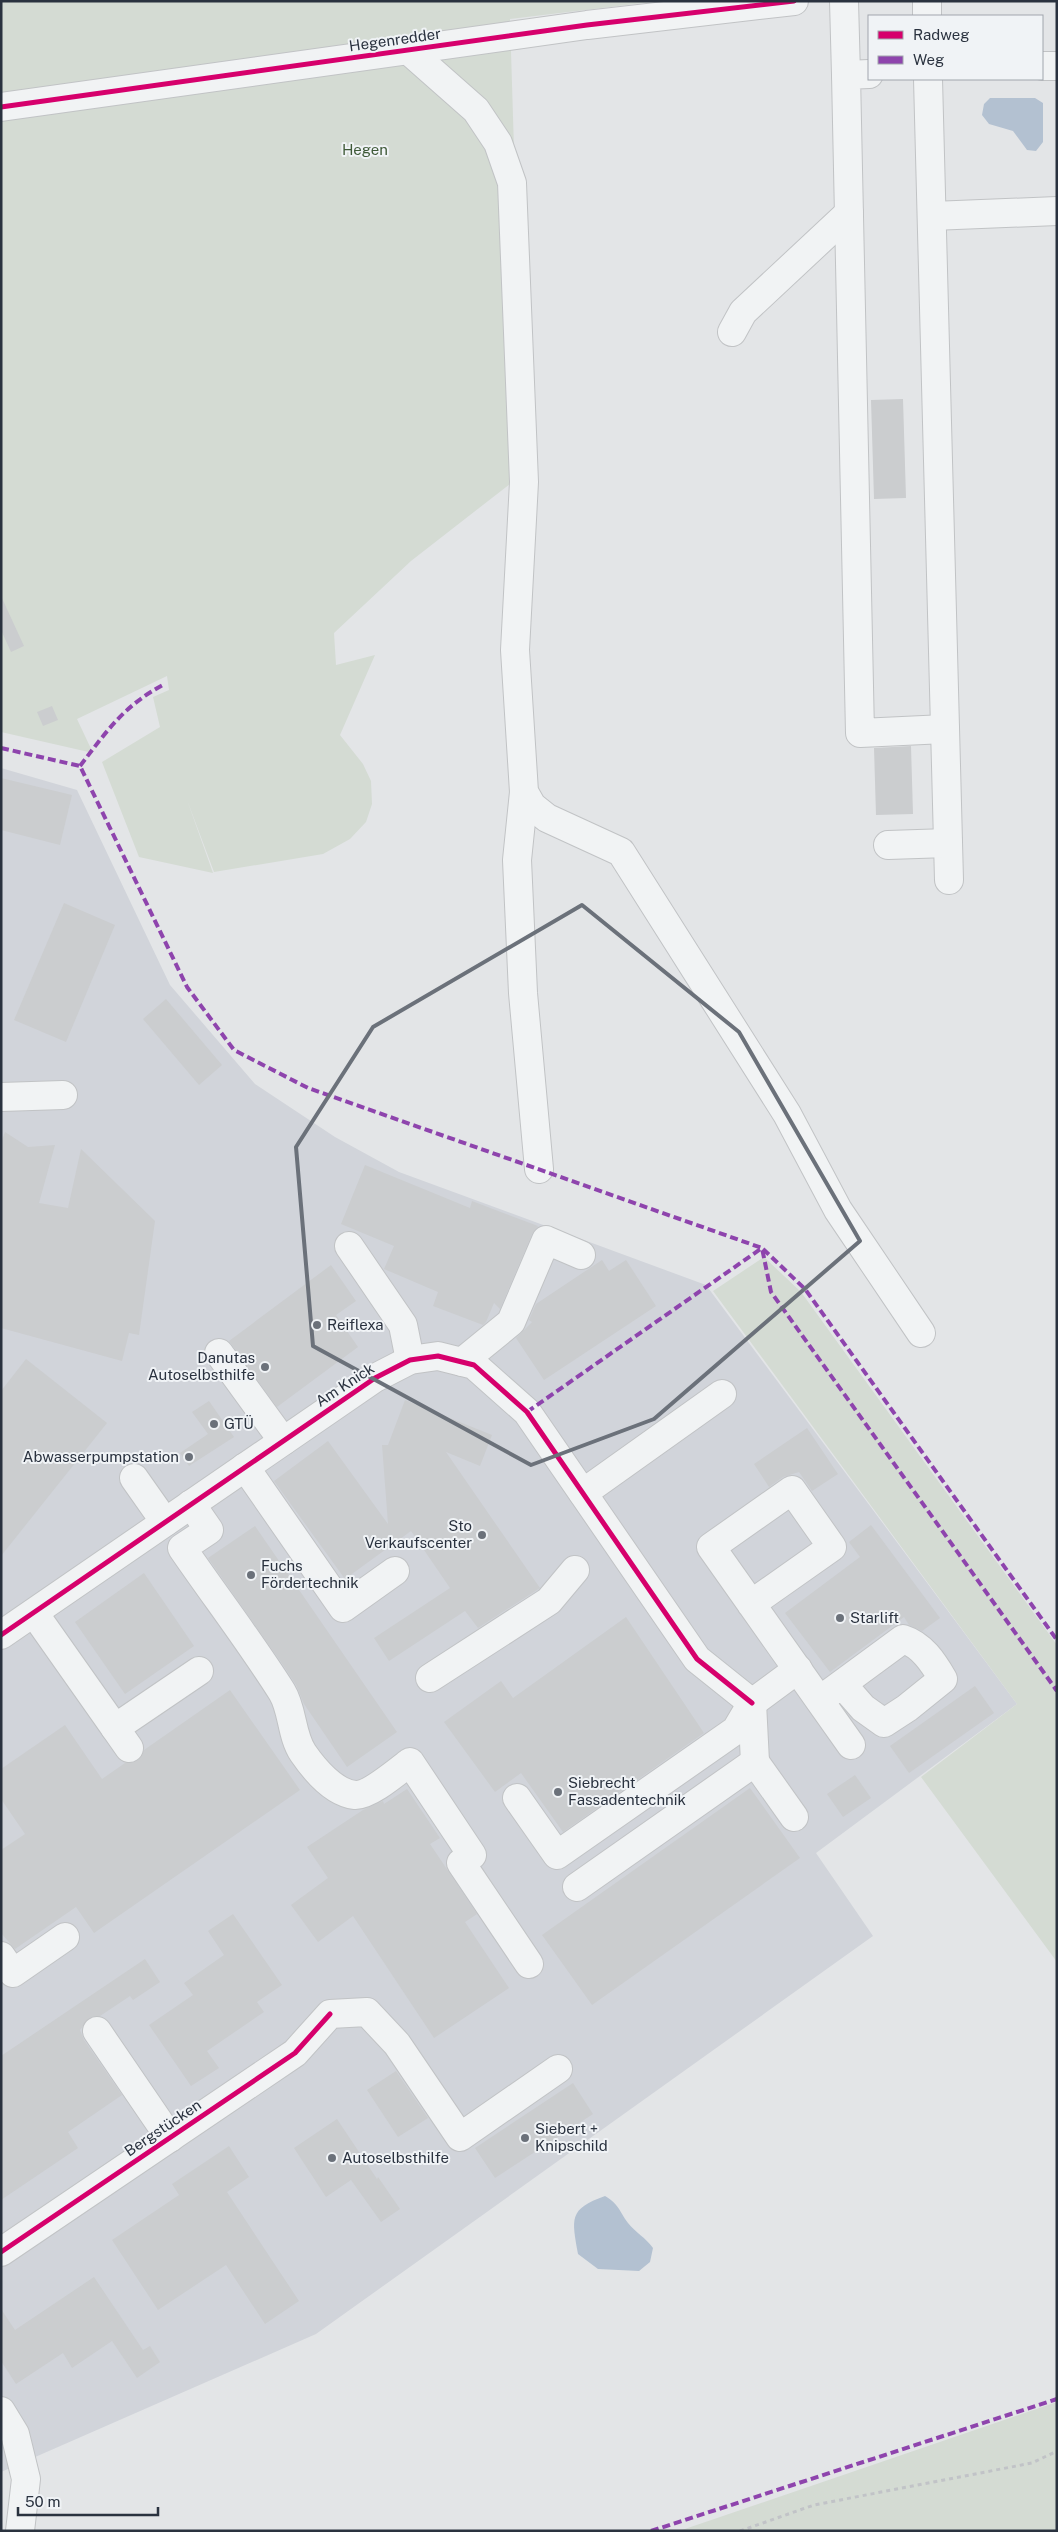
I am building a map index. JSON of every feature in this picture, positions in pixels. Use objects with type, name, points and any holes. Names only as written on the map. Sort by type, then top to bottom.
[{"type":"street","name":"Hegenredder","points":[[1,107],[587,25],[794,1]]},
{"type":"street","points":[[844,1],[858,75],[849,213],[860,732],[945,729]]},
{"type":"street","points":[[927,1],[927,15]]},
{"type":"street","points":[[408,50],[476,110],[498,143],[512,183],[524,482],[516,650],[524,792],[517,860],[523,994],[539,1169]]},
{"type":"street","points":[[1043,66],[1057,66]]},
{"type":"street","points":[[928,80],[949,880]]},
{"type":"street","points":[[932,216],[1057,211]]},
{"type":"street","points":[[732,332],[743,312],[849,213]]},
{"type":"street","points":[[524,792],[532,806],[547,818],[621,852],[787,1114],[838,1210],[921,1333]]},
{"type":"street","points":[[888,845],[948,843]]},
{"type":"street","points":[[1,1097],[63,1095]]},
{"type":"street","points":[[462,1362],[511,1322],[546,1240],[581,1255]]},
{"type":"street","points":[[349,1246],[403,1325],[410,1360]]},
{"type":"street","points":[[219,1353],[283,1442]]},
{"type":"street","name":"Am Knick","points":[[1,1635],[375,1378],[410,1360],[438,1356],[474,1365],[527,1412],[697,1659],[752,1703]]},
{"type":"street","points":[[583,1493],[722,1394]]},
{"type":"street","points":[[245,1467],[343,1608],[395,1571]]},
{"type":"street","points":[[134,1478],[165,1522]]},
{"type":"street","points":[[191,1504],[209,1530],[182,1548],[284,1694],[302,1752],[318,1772],[336,1788],[355,1795],[368,1792],[410,1762],[472,1855],[461,1863],[529,1964]]},
{"type":"street","points":[[430,1678],[549,1601],[576,1570]]},
{"type":"street","points":[[752,1604],[851,1744]]},
{"type":"street","points":[[34,1613],[122,1738],[199,1671]]},
{"type":"street","points":[[517,1798],[557,1855],[736,1730],[752,1703],[798,1669]]},
{"type":"street","points":[[820,1700],[842,1684]]},
{"type":"street","points":[[752,1703],[755,1762],[794,1817]]},
{"type":"street","points":[[577,1887],[755,1762]]},
{"type":"street","points":[[1,1956],[13,1973],[65,1937]]},
{"type":"street","name":"Bergstücken","points":[[1,2252],[295,2053],[330,2014],[367,2012],[397,2044],[460,2137],[558,2069]]},
{"type":"street","points":[[97,2031],[170,2138]]},
{"type":"street","points":[[1,2411],[15,2434],[26,2478],[20,2531]]},
{"type":"path","points":[[740,2531],[814,2505],[1032,2463],[1057,2451]]},
{"type":"highlighted area","points":[[582,905],[739,1032],[860,1241],[654,1419],[531,1465],[313,1346],[296,1147],[373,1027]]},
{"type":"shaded area","points":[[1,768],[77,790],[170,985],[255,1084],[335,1137],[399,1172],[706,1285],[1017,1704],[816,1853],[873,1936],[316,2334],[1,2472]]},
{"type":"green space","name":"Hegen","points":[[1,1],[660,1],[510,19],[524,473],[411,561],[334,633],[336,665],[375,655],[340,735],[363,764],[371,781],[372,804],[366,822],[350,839],[323,854],[214,872],[187,800],[213,873],[139,857],[102,762],[160,727],[153,697],[169,690],[167,676],[77,719],[93,753],[1,732]]},
{"type":"green space","points":[[764,1257],[801,1292],[1057,1645],[1057,1962],[921,1777],[1017,1704],[713,1291]]},
{"type":"green space","points":[[1057,2402],[1057,2531],[679,2531]]},
{"type":"water","points":[[990,98],[1035,98],[1043,103],[1043,142],[1036,151],[1027,150],[1013,131],[989,124],[982,115],[984,104]]},
{"type":"water","points":[[605,2196],[616,2205],[628,2223],[653,2248],[650,2262],[639,2271],[598,2269],[578,2254],[574,2232],[575,2217],[584,2206]]},
{"type":"building","points":[[903,399],[906,498],[874,499],[871,400]]},
{"type":"building","points":[[1,596],[24,646],[11,652],[1,630]]},
{"type":"building","points":[[52,706],[58,720],[43,726],[37,712]]},
{"type":"building","points":[[911,746],[913,814],[876,815],[874,748]]},
{"type":"building","points":[[1,778],[72,795],[60,845],[1,830]]},
{"type":"building","points":[[64,903],[115,925],[66,1042],[14,1020]]},
{"type":"building","points":[[166,999],[222,1065],[199,1085],[143,1019]]},
{"type":"building","points":[[5,1132],[28,1147],[55,1145],[39,1203],[68,1208],[81,1149],[155,1221],[139,1335],[129,1333],[122,1361],[1,1328],[1,1143]]},
{"type":"building","points":[[365,1165],[470,1208],[472,1201],[538,1226],[532,1234],[500,1309],[494,1303],[483,1325],[433,1306],[438,1292],[384,1269],[394,1246],[341,1224]]},
{"type":"building","points":[[602,1260],[609,1271],[626,1260],[656,1306],[544,1380],[516,1338],[532,1322],[529,1320],[536,1304]]},
{"type":"building","points":[[331,1265],[356,1301],[336,1315],[358,1347],[277,1407],[229,1341]]},
{"type":"building","points":[[26,1359],[107,1423],[1,1556],[1,1391]]},
{"type":"building","points":[[405,1400],[492,1435],[480,1466],[446,1452],[540,1588],[478,1628],[465,1611],[389,1661],[374,1638],[450,1588],[411,1531],[345,1579],[274,1481],[328,1441],[388,1524],[382,1445],[388,1445]]},
{"type":"building","points":[[209,1401],[234,1437],[189,1466],[180,1453],[208,1434],[192,1412]]},
{"type":"building","points":[[807,1428],[838,1474],[812,1491],[799,1472],[783,1477],[769,1487],[754,1464]]},
{"type":"building","points":[[871,1525],[940,1618],[922,1631],[909,1625],[904,1617],[830,1672],[785,1613],[860,1557],[849,1542]]},
{"type":"building","points":[[255,1526],[397,1732],[347,1767],[304,1704],[296,1685],[283,1665],[208,1558]]},
{"type":"building","points":[[144,1573],[194,1646],[125,1694],[75,1622]]},
{"type":"building","points":[[626,1617],[704,1733],[563,1832],[521,1773],[495,1792],[444,1722],[501,1681],[513,1698]]},
{"type":"building","points":[[975,1686],[994,1713],[909,1773],[890,1746]]},
{"type":"building","points":[[230,1690],[300,1790],[94,1933],[76,1907],[15,1949],[1,1933],[1,1850],[25,1834],[1,1799],[1,1769],[65,1725],[102,1779],[125,1763],[138,1760],[144,1750]]},
{"type":"building","points":[[855,1775],[871,1798],[843,1817],[827,1794]]},
{"type":"building","points":[[750,1788],[800,1858],[592,2005],[542,1935]]},
{"type":"building","points":[[407,1789],[440,1838],[430,1844],[477,1914],[465,1922],[509,1988],[434,2038],[353,1916],[318,1942],[291,1905],[328,1878],[307,1847],[363,1810],[383,1801],[384,1804]]},
{"type":"building","points":[[233,1914],[282,1985],[257,2002],[264,2012],[207,2051],[219,2068],[191,2086],[149,2025],[193,1995],[184,1983],[224,1955],[208,1931]]},
{"type":"building","points":[[145,1959],[160,1982],[133,2000],[130,1996],[100,2016],[89,2018],[80,2030],[84,2040],[122,2095],[68,2132],[78,2148],[1,2200],[1,2056]]},
{"type":"building","points":[[396,2071],[428,2118],[398,2137],[367,2090]]},
{"type":"building","points":[[573,2083],[593,2114],[495,2178],[475,2148]]},
{"type":"building","points":[[337,2119],[377,2179],[378,2177],[400,2209],[381,2222],[351,2180],[326,2197],[294,2148]]},
{"type":"building","points":[[229,2146],[249,2177],[227,2192],[299,2301],[265,2324],[226,2265],[158,2310],[112,2240],[179,2195],[172,2184]]},
{"type":"building","points":[[94,2277],[143,2350],[150,2346],[160,2362],[137,2378],[112,2341],[72,2368],[63,2353],[16,2384],[1,2361],[1,2309],[15,2330]]},
{"type":"marked path","points":[[80,766],[108,730],[127,710],[165,684]]},
{"type":"marked path","points":[[1,748],[80,766],[187,987],[234,1050],[308,1088],[762,1248],[771,1292],[1057,1691]]},
{"type":"marked path","points":[[527,1412],[762,1248],[805,1289],[1057,1640]]},
{"type":"marked path","points":[[651,2531],[1057,2399]]},
{"type":"cycle path","points":[[1,107],[587,25],[794,1]]},
{"type":"cycle path","points":[[1,1635],[375,1378],[410,1360],[438,1356],[474,1365],[527,1412],[697,1659],[752,1703]]},
{"type":"cycle path","points":[[1,2252],[295,2053],[330,2014]]},
{"type":"place","name":"Reiflexa","points":[[317,1325]]},
{"type":"place","name":"Danutas Autoselbsthilfe","points":[[265,1367]]},
{"type":"place","name":"GTÜ","points":[[214,1424]]},
{"type":"place","name":"Abwasserpumpstation","points":[[189,1457]]},
{"type":"place","name":"Sto Verkaufscenter","points":[[482,1535]]},
{"type":"place","name":"Fuchs Fördertechnik","points":[[251,1575]]},
{"type":"place","name":"Starlift","points":[[840,1618]]},
{"type":"place","name":"Siebrecht Fassadentechnik","points":[[558,1792]]},
{"type":"place","name":"Siebert + Knipschild","points":[[525,2138]]},
{"type":"place","name":"Autoselbsthilfe","points":[[332,2158]]}]
